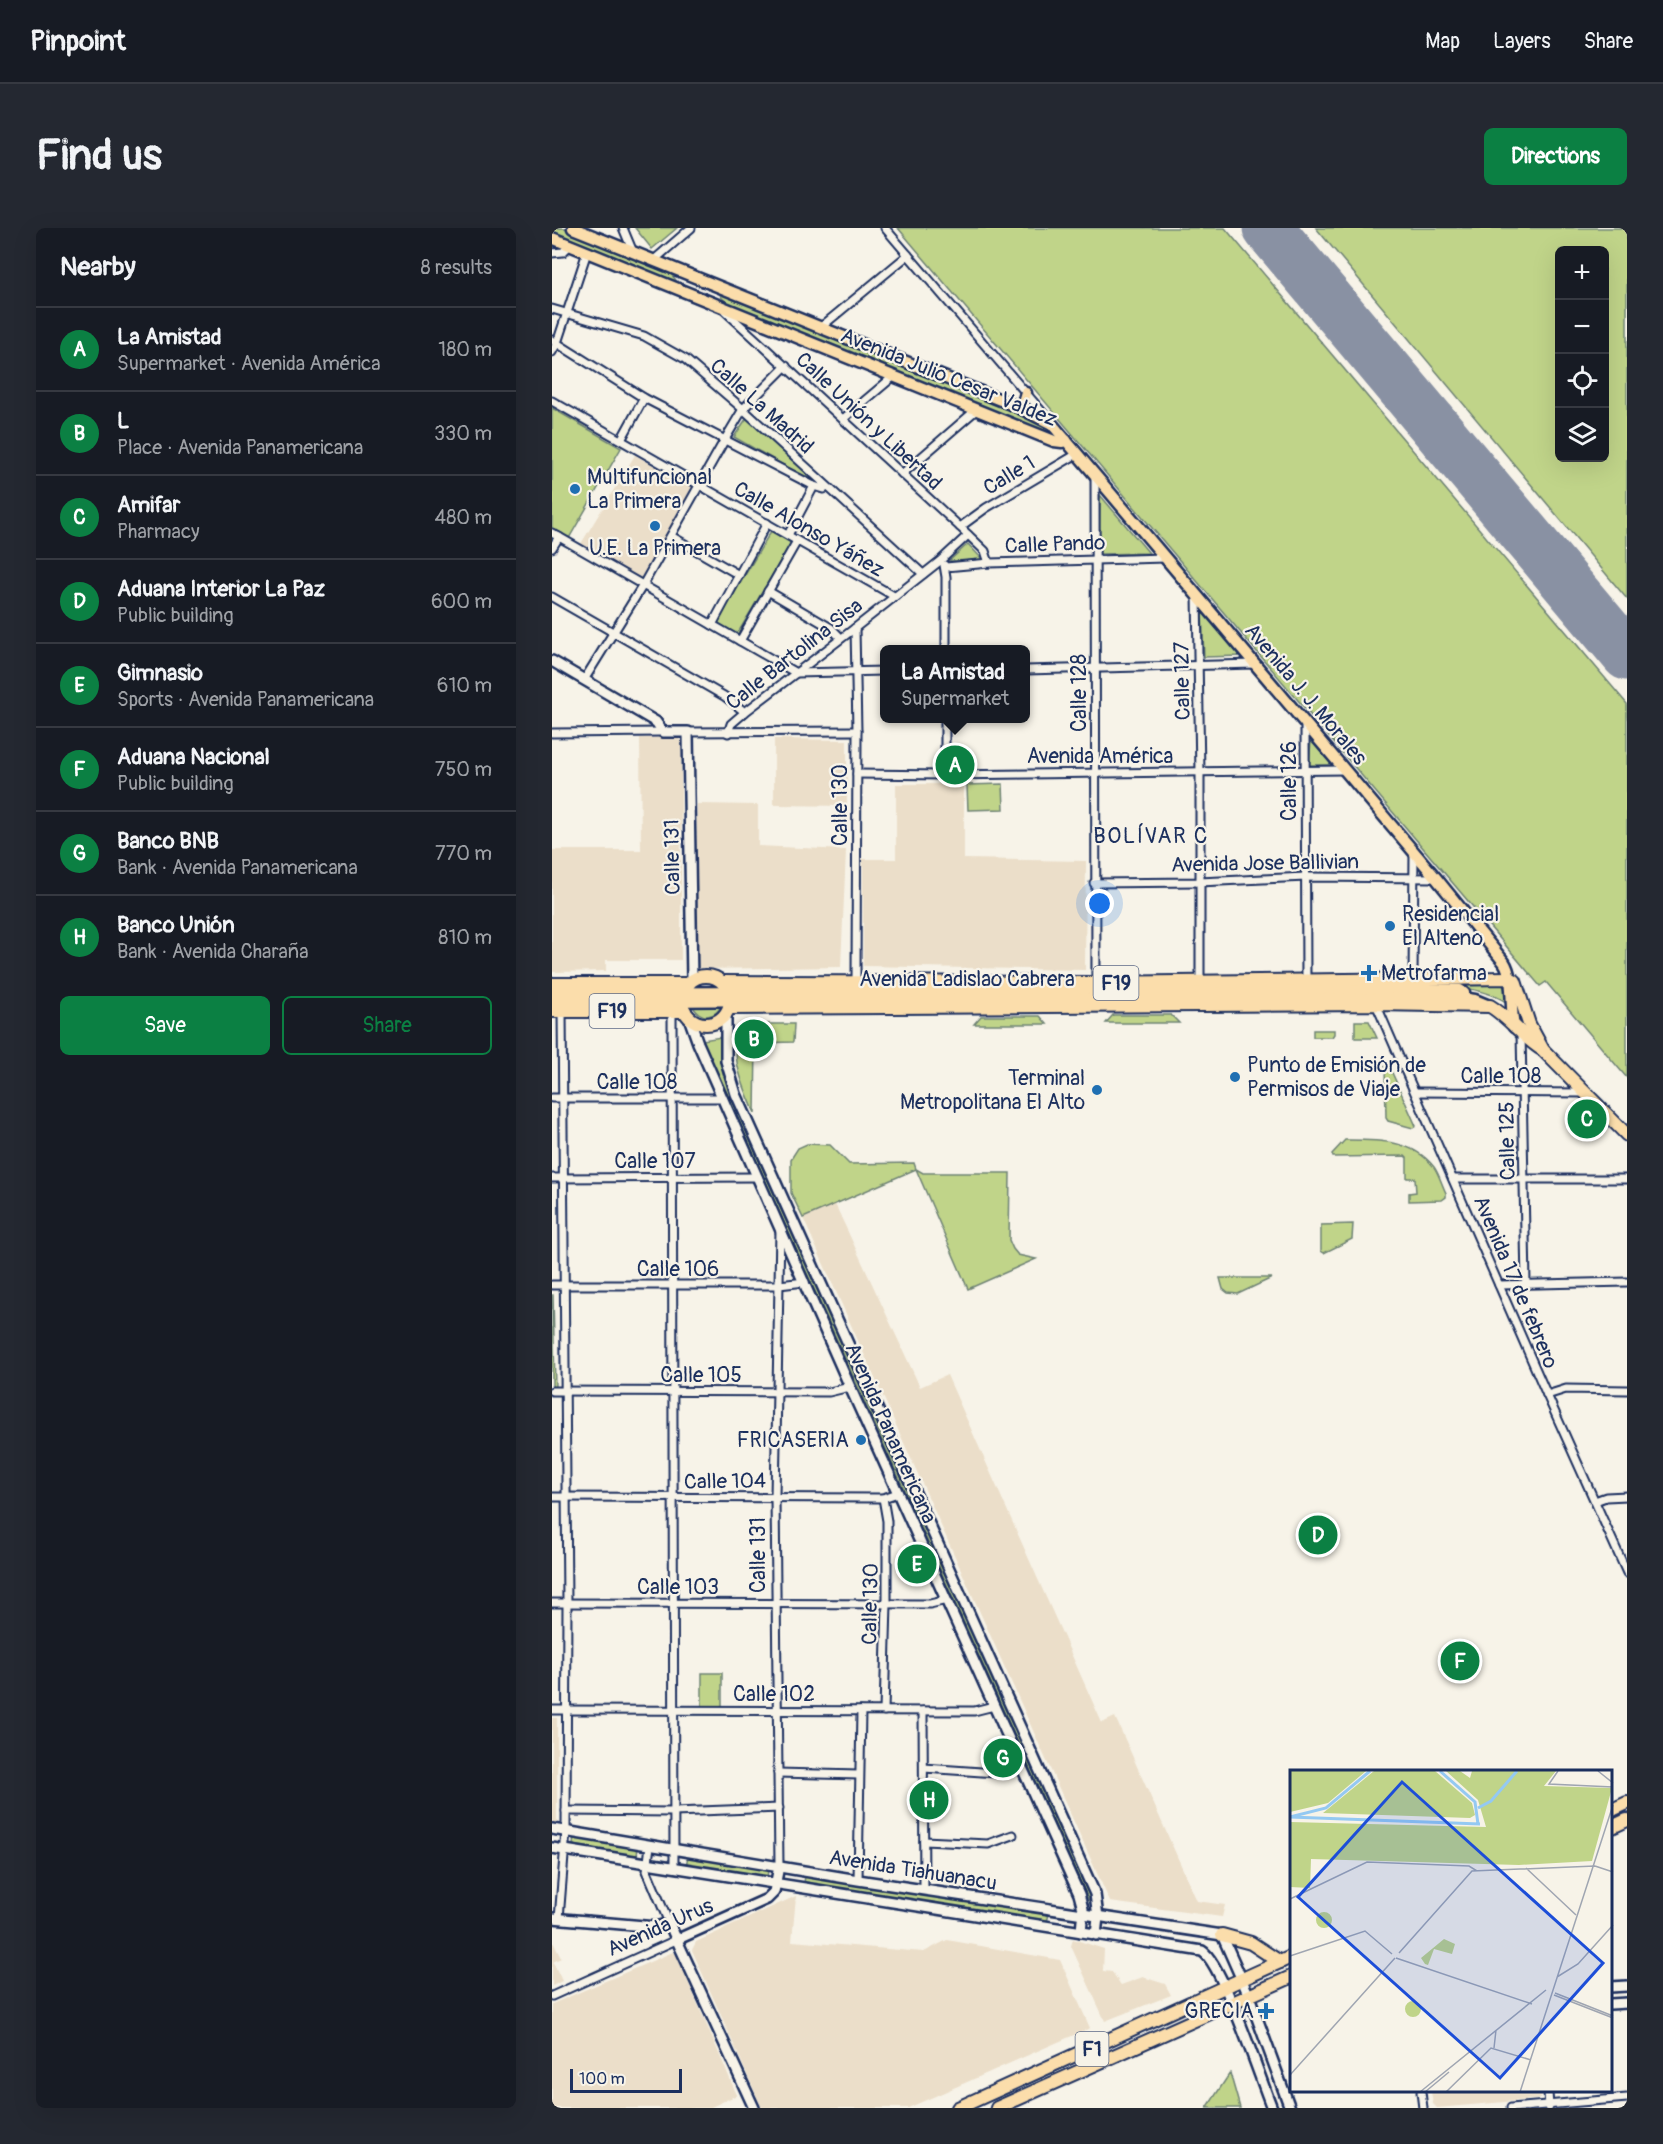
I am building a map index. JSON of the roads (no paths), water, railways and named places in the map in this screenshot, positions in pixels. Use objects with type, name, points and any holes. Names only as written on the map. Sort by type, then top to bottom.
[{"type":"highway","name":"F19","points":[[704,976],[717,978],[727,999],[719,1020],[705,1024],[695,1021],[681,997],[704,976]]},
{"type":"highway","name":"Avenida Ladislao Cabrera","points":[[727,999],[856,982],[1096,983],[1510,978],[1515,981],[1529,1023],[1543,1050]]},
{"type":"highway","points":[[1312,981],[1336,989],[1356,980]]},
{"type":"highway","name":"Avenida Ladislao Cabrera","points":[[552,984],[681,997]]},
{"type":"highway","name":"Avenida Ladislao Cabrera","points":[[557,1011],[681,997]]},
{"type":"highway","name":"Avenida Ladislao Cabrera","points":[[727,999],[1490,1006],[1543,1050],[1627,1135]]},
{"type":"highway","points":[[1612,1810],[1627,1803]]},
{"type":"highway","points":[[1612,1828],[1627,1820]]},
{"type":"highway","points":[[1222,1935],[1251,1942],[1286,1960]]},
{"type":"highway","name":"F1","points":[[958,2108],[1286,1960]]},
{"type":"highway","name":"F1","points":[[997,2108],[1290,1977]]},
{"type":"main road","name":"Avenida Julio Cesar Valdez","points":[[552,238],[976,410],[1059,442],[1065,440],[1052,424],[1018,407],[573,228]]},
{"type":"main road","points":[[682,291],[687,274]]},
{"type":"main road","points":[[717,305],[718,287]]},
{"type":"main road","points":[[1018,407],[1023,403],[1026,393]]},
{"type":"main road","name":"Avenida J. J. Morales","points":[[1065,440],[1436,878],[1504,962],[1509,969],[1510,978]]},
{"type":"main road","points":[[552,661],[656,722],[663,732],[688,732]]},
{"type":"main road","name":"Calle 131","points":[[681,997],[688,732]]},
{"type":"main road","points":[[1510,978],[1509,992],[1517,1030]]},
{"type":"main road","name":"Avenida Ladislao Cabrera","points":[[727,999],[1336,989],[1461,994],[1490,1006]]},
{"type":"main road","name":"Avenida Ladislao Cabrera","points":[[552,993],[727,999],[1461,994]]},
{"type":"main road","name":"Avenida Ladislao Cabrera","points":[[552,1002],[681,997]]},
{"type":"main road","name":"Avenida Panamericana","points":[[681,997],[698,1043],[850,1387],[1079,1893],[1083,1915],[1081,1932]]},
{"type":"main road","name":"Avenida Panamericana","points":[[727,999],[726,1061],[730,1080],[1095,1894],[1098,1917],[1096,1935]]},
{"type":"main road","points":[[766,1196],[779,1191]]},
{"type":"main road","name":"Avenida Tiahuanacu","points":[[552,1829],[858,1880],[1222,1935]]},
{"type":"main road","name":"Avenida Tiahuanacu","points":[[552,1848],[1202,1951],[1211,1958],[1225,1987],[1272,2108]]},
{"type":"main road","name":"Calle 131","points":[[776,1884],[779,1866]]},
{"type":"main road","name":"Avenida Urus","points":[[676,1940],[767,1899],[774,1892],[776,1884]]},
{"type":"main road","points":[[556,1918],[656,1927],[669,1923],[754,2108]]},
{"type":"main road","points":[[1222,1935],[1249,1996],[1290,2108]]},
{"type":"main road","points":[[1612,1987],[1627,1986]]},
{"type":"main road","points":[[1612,2004],[1627,2003]]},
{"type":"street","points":[[623,228],[633,252]]},
{"type":"street","points":[[653,261],[691,228]]},
{"type":"street","points":[[885,228],[1052,424]]},
{"type":"street","points":[[552,253],[563,252],[570,245]]},
{"type":"street","points":[[552,352],[586,252]]},
{"type":"street","points":[[821,327],[908,255]]},
{"type":"street","name":"Calle Unión y Libertad","points":[[717,305],[960,527],[985,551],[989,563]]},
{"type":"street","name":"Calle La Madrid","points":[[552,309],[644,336],[685,359],[923,574]]},
{"type":"street","points":[[555,341],[644,398],[724,441],[814,486],[824,489],[827,487]]},
{"type":"street","points":[[584,680],[643,585],[743,409],[786,366]]},
{"type":"street","points":[[843,419],[894,376]]},
{"type":"street","points":[[621,440],[644,398]]},
{"type":"street","name":"Calle Alonso Yáñez","points":[[552,401],[894,596]]},
{"type":"street","points":[[902,474],[976,410]]},
{"type":"street","name":"Calle 1","points":[[960,527],[986,508],[1077,454]]},
{"type":"street","name":"Calle 128","points":[[1095,474],[1094,883],[1096,983]]},
{"type":"street","points":[[788,535],[814,486]]},
{"type":"street","points":[[712,625],[767,523]]},
{"type":"street","points":[[552,548],[555,535],[796,673],[880,671]]},
{"type":"street","name":"Calle Bartolina Sisa","points":[[728,733],[731,724],[745,712],[940,561],[968,535]]},
{"type":"street","points":[[671,536],[739,575]]},
{"type":"street","points":[[741,641],[797,541]]},
{"type":"street","name":"Calle Pando","points":[[946,567],[989,563],[1165,558]]},
{"type":"street","points":[[940,561],[946,567],[946,645]]},
{"type":"street","points":[[768,591],[831,628],[841,638]]},
{"type":"street","name":"Calle 127","points":[[1197,595],[1200,982]]},
{"type":"street","points":[[552,597],[724,696],[745,712]]},
{"type":"street","name":"Calle 130","points":[[855,628],[856,982]]},
{"type":"street","points":[[1030,670],[1255,664]]},
{"type":"street","points":[[945,723],[945,775]]},
{"type":"street","name":"Calle 126","points":[[1305,725],[1306,877],[1312,981]]},
{"type":"street","points":[[688,732],[857,731]]},
{"type":"street","points":[[552,733],[663,732]]},
{"type":"street","name":"Avenida América","points":[[857,774],[1095,774],[1344,770]]},
{"type":"street","points":[[1413,852],[1413,979]]},
{"type":"street","name":"Avenida Jose Ballivian","points":[[1094,883],[1199,882],[1306,877],[1436,878]]},
{"type":"street","points":[[674,1867],[672,1098],[681,997]]},
{"type":"street","name":"Avenida 17 de febrero","points":[[1376,1004],[1627,1573]]},
{"type":"street","points":[[556,1918],[566,1831],[567,1603],[562,1098],[557,1011]]},
{"type":"street","name":"Calle 125","points":[[1517,1030],[1522,1093],[1526,1283]]},
{"type":"street","name":"Calle 108","points":[[1416,1092],[1586,1093]]},
{"type":"street","name":"Calle 108","points":[[552,1098],[722,1098]]},
{"type":"street","name":"Calle 107","points":[[552,1178],[758,1177]]},
{"type":"street","points":[[1453,1179],[1627,1179]]},
{"type":"street","name":"Calle 131","points":[[779,1866],[776,1392],[780,1225]]},
{"type":"street","name":"Calle 106","points":[[552,1285],[779,1285],[805,1282]]},
{"type":"street","points":[[1499,1285],[1627,1282]]},
{"type":"street","name":"Calle 105","points":[[552,1391],[829,1392],[850,1387]]},
{"type":"street","points":[[1547,1395],[1566,1389],[1627,1390]]},
{"type":"street","name":"Calle 104","points":[[552,1497],[883,1498],[898,1493]]},
{"type":"street","points":[[1595,1501],[1606,1497],[1627,1496]]},
{"type":"street","name":"Calle 130","points":[[883,1498],[886,1521],[887,1604],[884,1711]]},
{"type":"street","name":"Calle 103","points":[[552,1603],[930,1604],[947,1600]]},
{"type":"street","name":"Calle 102","points":[[552,1710],[974,1711],[994,1706]]},
{"type":"street","points":[[858,1880],[861,1711]]},
{"type":"street","points":[[923,1711],[924,1890]]},
{"type":"street","points":[[924,1768],[996,1773],[1022,1768]]},
{"type":"street","points":[[778,1773],[859,1775]]},
{"type":"street","points":[[566,1811],[674,1812],[779,1808]]},
{"type":"street","points":[[924,1841],[988,1844],[1013,1835]]},
{"type":"street","points":[[650,1845],[647,1871],[669,1923]]},
{"type":"street","name":"Avenida Urus","points":[[552,1996],[676,1940]]},
{"type":"street","points":[[1421,2093],[1423,2108]]},
{"type":"street","points":[[1511,2108],[1627,2098]]},
{"type":"place","name":"Multifuncional La Primera","points":[[575,489]]},
{"type":"place","name":"U.E. La Primera","points":[[655,526]]},
{"type":"place","name":"La Amistad","points":[[955,765]]},
{"type":"place","name":"Residencial El Alteno","points":[[1390,926]]},
{"type":"place","name":"Metrofarma","points":[[1369,973]]},
{"type":"place","name":"L","points":[[754,1039]]},
{"type":"place","name":"Punto de Emisión de Permisos de Viaje","points":[[1235,1077]]},
{"type":"place","name":"Terminal Metropolitana El Alto","points":[[1097,1090]]},
{"type":"place","name":"Amifar","points":[[1587,1119]]},
{"type":"place","name":"FRICASERIA","points":[[861,1440]]},
{"type":"place","name":"Aduana Interior La Paz","points":[[1318,1535]]},
{"type":"place","name":"Gimnasio","points":[[917,1564]]},
{"type":"place","name":"Aduana Nacional","points":[[1460,1661]]},
{"type":"place","name":"Banco BNB","points":[[1003,1758]]},
{"type":"place","name":"Banco Unión","points":[[929,1800]]},
{"type":"place","name":"GRECIA","points":[[1266,2011]]},
{"type":"district","name":"BOLÍVAR C","points":[[1151,835]]}]
